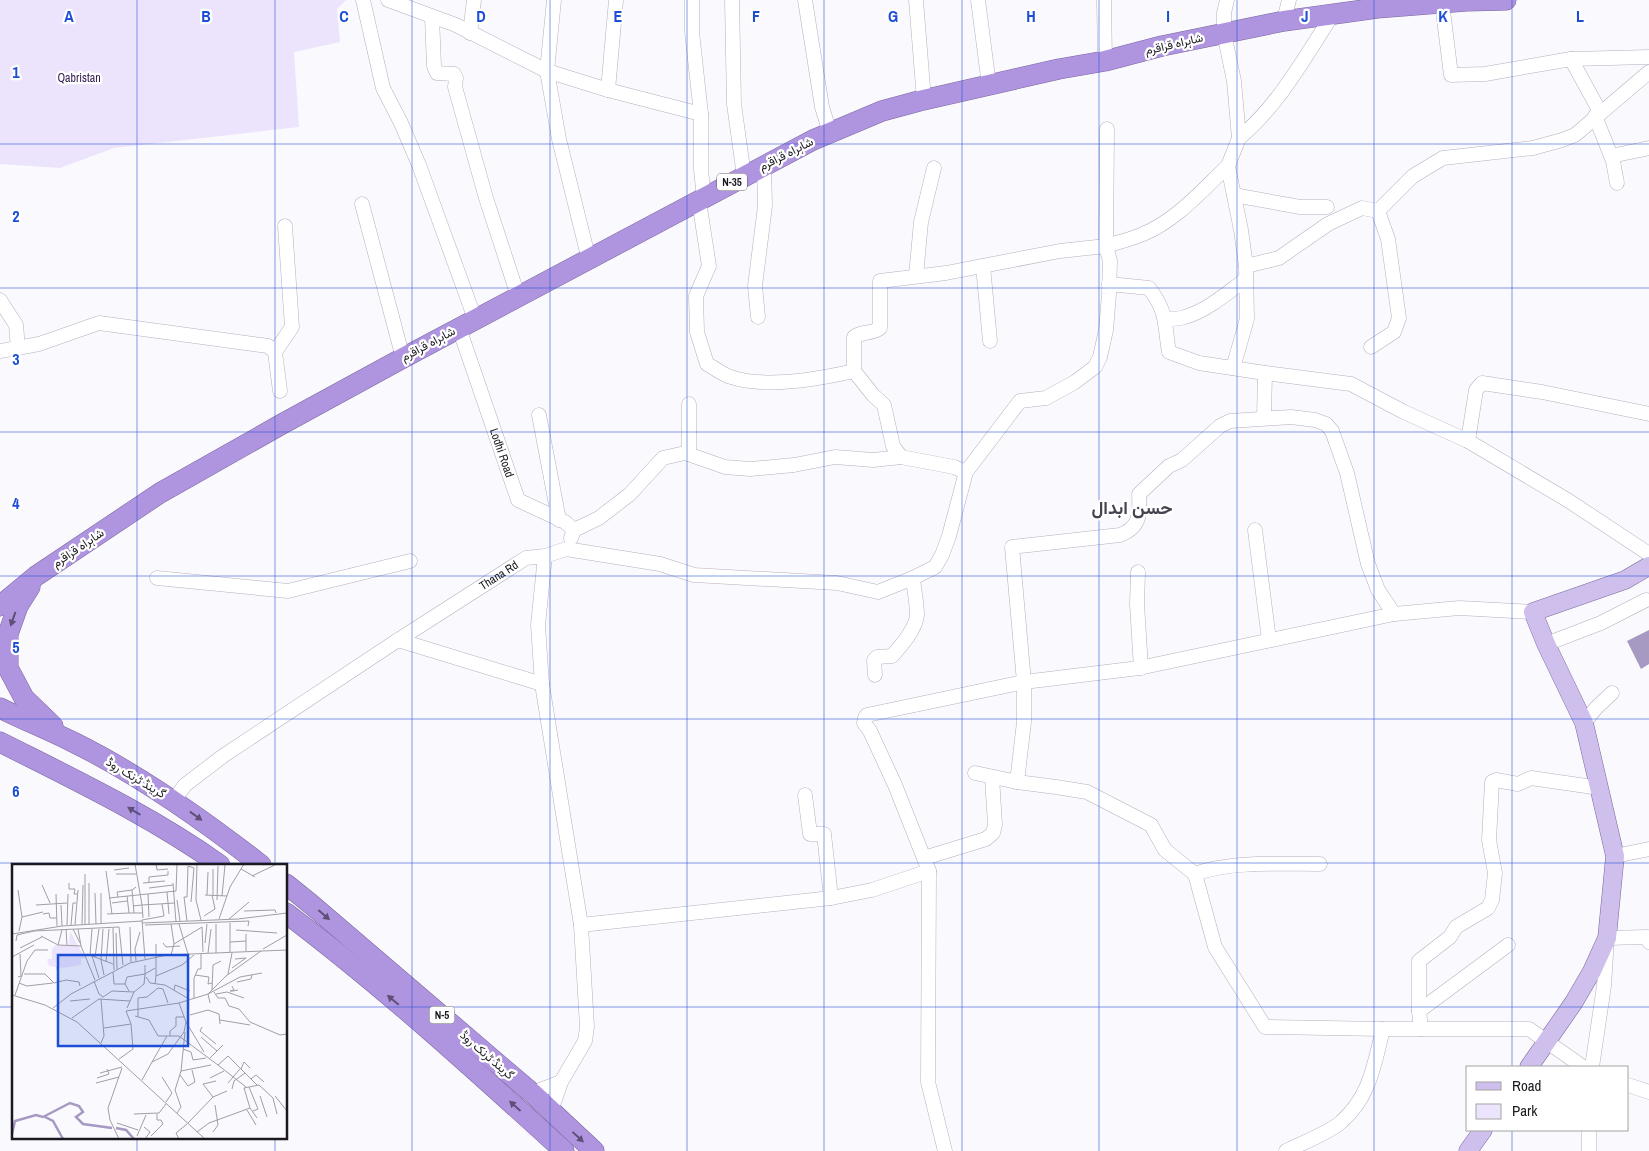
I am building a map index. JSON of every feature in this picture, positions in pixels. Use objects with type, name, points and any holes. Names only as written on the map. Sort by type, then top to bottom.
[{"type":"highway","name":"شاہراہ قراقرم","points":[[0,606],[36,576],[160,493],[282,424],[744,176],[830,133],[882,111],[1059,69],[1105,61],[1284,21],[1432,2],[1506,0]]},
{"type":"highway","name":"شاہراہ قراقرم","points":[[0,594],[36,576]]},
{"type":"highway","points":[[36,576],[18,606],[8,634],[8,668],[24,698],[45,720],[74,742]]},
{"type":"highway","name":"گرینڈ ٹرنک روڈ","points":[[0,708],[74,742],[174,800],[260,864]]},
{"type":"highway","points":[[0,742],[124,805],[219,864]]},
{"type":"highway","name":"گرینڈ ٹرنک روڈ","points":[[288,886],[532,1093],[594,1151]]},
{"type":"highway","name":"گرینڈ ٹرنک روڈ","points":[[288,914],[318,937],[453,1050],[564,1151]]},
{"type":"main road","points":[[1530,1066],[1574,1002],[1592,971],[1607,938],[1615,856],[1584,723],[1546,644],[1533,612],[1625,580],[1649,566]]},
{"type":"main road","points":[[1468,1151],[1482,1131]]},
{"type":"street","name":"Lodhi Road","points":[[363,0],[382,88],[401,123],[419,165],[518,500],[565,522],[574,530]]},
{"type":"street","points":[[388,0],[405,3],[547,71],[608,90],[701,114]]},
{"type":"street","points":[[470,33],[474,0]]},
{"type":"street","points":[[554,0],[547,71],[559,139],[589,260]]},
{"type":"street","points":[[608,90],[616,0]]},
{"type":"street","points":[[692,0],[692,32],[701,114],[702,199],[709,266],[696,296],[697,332],[707,364],[730,377],[769,382],[817,378],[854,371]]},
{"type":"street","points":[[732,0],[734,104],[744,176]]},
{"type":"street","points":[[805,0],[822,107],[830,133]]},
{"type":"street","points":[[916,0],[924,100]]},
{"type":"street","points":[[978,0],[989,85]]},
{"type":"street","points":[[1104,0],[1105,61]]},
{"type":"street","points":[[901,457],[893,446],[884,405],[854,371],[854,337],[880,328],[880,281],[983,266],[1060,250],[1106,246],[1144,233],[1170,218],[1199,195],[1228,166],[1239,138],[1234,81],[1224,33],[1224,13],[1227,0]]},
{"type":"street","points":[[1284,21],[1289,0]]},
{"type":"street","points":[[1432,2],[1451,75],[1485,74],[1571,59],[1649,57]]},
{"type":"street","points":[[1239,138],[1256,124],[1289,80],[1333,14]]},
{"type":"street","points":[[432,17],[434,66],[437,72],[454,74],[456,78],[455,87],[486,198],[518,296]]},
{"type":"street","points":[[1571,59],[1598,114],[1617,183]]},
{"type":"street","points":[[1378,211],[1413,176],[1443,158],[1548,144],[1575,135],[1649,72]]},
{"type":"street","points":[[566,549],[574,530],[599,518],[630,494],[663,458],[685,453],[725,466],[750,469],[794,465],[835,458],[873,460],[901,457],[954,467],[966,472],[1020,401],[1046,398],[1075,382],[1096,367],[1106,330],[1109,284],[1110,261],[1106,246],[1107,129]]},
{"type":"street","points":[[1611,156],[1649,148]]},
{"type":"street","points":[[758,317],[755,286],[765,206],[764,166]]},
{"type":"street","points":[[1228,166],[1241,230],[1246,272],[1247,319],[1233,368]]},
{"type":"street","points":[[916,276],[920,222],[934,168]]},
{"type":"street","points":[[1234,195],[1300,207],[1327,207]]},
{"type":"street","points":[[362,204],[404,358]]},
{"type":"street","points":[[1166,319],[1184,318],[1218,301],[1246,272],[1279,258],[1328,224],[1362,208],[1378,211]]},
{"type":"street","points":[[1371,347],[1394,332],[1399,318],[1388,239],[1378,211]]},
{"type":"street","points":[[280,391],[275,352],[292,327],[285,226]]},
{"type":"street","points":[[983,266],[990,341]]},
{"type":"street","points":[[1109,284],[1149,288],[1160,302],[1166,319],[1169,352],[1199,363],[1265,374],[1351,384],[1404,412],[1468,441],[1569,502],[1649,554]]},
{"type":"street","points":[[0,300],[16,325],[18,348]]},
{"type":"street","points":[[0,351],[39,344],[99,323],[268,346],[275,352]]},
{"type":"street","points":[[1264,418],[1265,374]]},
{"type":"street","points":[[1468,441],[1476,390],[1482,383],[1542,392],[1649,414]]},
{"type":"street","points":[[689,404],[689,454]]},
{"type":"street","points":[[540,415],[559,520]]},
{"type":"street","points":[[1017,782],[1024,722],[1024,682],[1012,547],[1120,535],[1134,528],[1140,512],[1140,494],[1169,466],[1182,460],[1220,426],[1230,421],[1291,417],[1315,420],[1326,424],[1332,431],[1347,473],[1368,564],[1378,590],[1394,614]]},
{"type":"street","name":"Thana Rd","points":[[174,800],[185,785],[223,756],[526,558],[545,556],[566,549],[660,564],[694,575],[837,583],[878,592],[934,568],[942,555],[966,472]]},
{"type":"street","points":[[1255,530],[1270,640]]},
{"type":"street","points":[[545,556],[538,625],[542,684],[581,925],[586,1027],[585,1041],[561,1082],[551,1112]]},
{"type":"street","points":[[158,578],[288,591],[410,561]]},
{"type":"street","points":[[1138,572],[1137,604],[1141,668]]},
{"type":"street","points":[[875,675],[874,660],[877,657],[892,656],[909,634],[917,616],[913,578]]},
{"type":"street","points":[[1546,644],[1601,622],[1646,600]]},
{"type":"street","points":[[946,1151],[928,1082],[929,871],[895,785],[870,731],[864,723],[867,715],[1024,682],[1141,668],[1394,614],[1459,608],[1533,612]]},
{"type":"street","points":[[398,640],[542,684]]},
{"type":"street","points":[[1584,723],[1612,693]]},
{"type":"street","points":[[976,773],[1017,782],[1087,792],[1151,825],[1165,850],[1195,874],[1215,947],[1265,1027],[1529,1029],[1582,1066]]},
{"type":"street","points":[[924,858],[986,839],[993,833],[995,825],[992,776]]},
{"type":"street","points":[[1421,1029],[1419,961],[1450,937],[1456,926],[1488,908],[1492,900],[1495,873],[1489,840],[1492,782],[1496,780],[1518,784],[1531,778],[1600,788]]},
{"type":"street","points":[[805,795],[810,834],[824,834],[831,898]]},
{"type":"street","points":[[1615,856],[1649,849]]},
{"type":"street","points":[[1195,874],[1207,869],[1254,865],[1320,864]]},
{"type":"street","points":[[581,925],[831,898],[872,890],[929,871]]},
{"type":"street","points":[[1592,1066],[1604,986],[1607,938],[1647,937],[1649,942]]},
{"type":"street","points":[[1419,1011],[1508,945]]},
{"type":"street","points":[[1286,1151],[1340,1123],[1362,1099],[1372,1073],[1383,1029]]},
{"type":"street","points":[[532,1093],[561,1082]]},
{"type":"street","points":[[1629,1085],[1649,1092]]},
{"type":"street","points":[[1589,1131],[1589,1151]]},
{"type":"green space","name":"Qabristan","points":[[0,0],[346,0],[337,9],[340,42],[294,52],[299,127],[114,148],[60,168],[0,164]]},
{"type":"shaded area","points":[[1649,630],[1649,664],[1641,669],[1627,641]]},
{"type":"district","name":"حسن ابدال","points":[[1132,507]]}]
